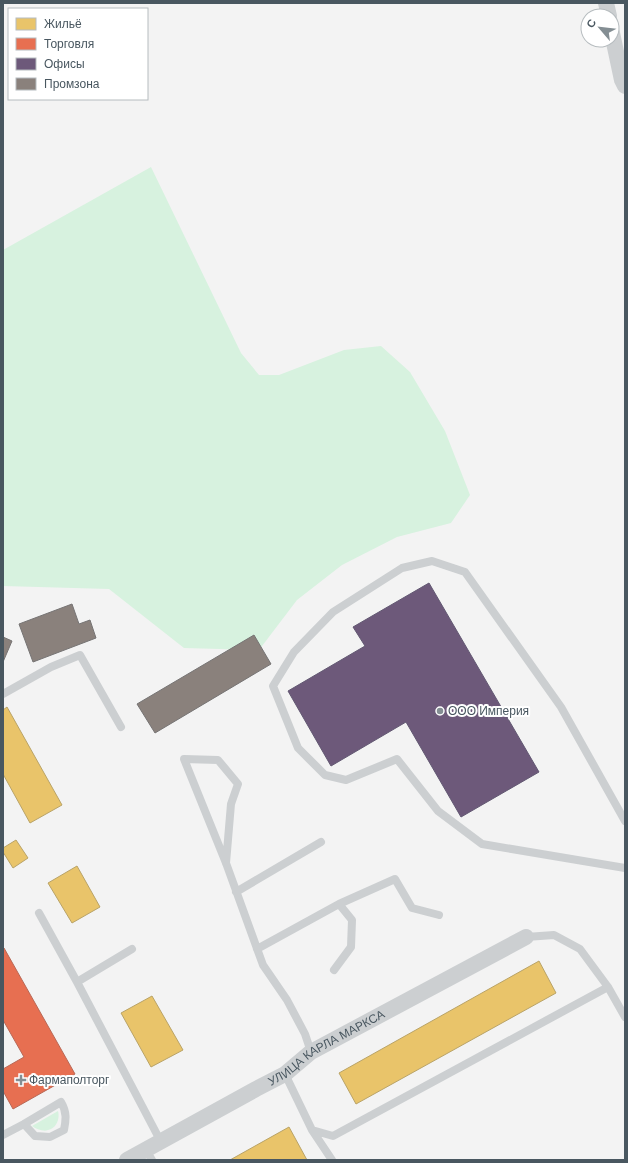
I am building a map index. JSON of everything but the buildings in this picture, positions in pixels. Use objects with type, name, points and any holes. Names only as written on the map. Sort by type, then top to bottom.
[{"type":"street","points":[[615,48],[622,80],[625,86]]},
{"type":"street","name":"УЛИЦА КАРЛА МАРКСА","points":[[127,1160],[149,1155],[161,1142],[285,1074],[310,1052],[526,937]]},
{"type":"lane","points":[[625,821],[561,707],[465,572],[432,561],[402,568],[333,612],[294,652],[274,686],[298,748],[325,775],[346,780],[397,759],[438,811],[482,844],[625,868]]},
{"type":"lane","points":[[4,693],[51,667],[80,655],[122,727]]},
{"type":"lane","points":[[226,863],[231,804],[238,784],[218,760],[184,759],[226,863],[263,965],[287,1000],[305,1034],[310,1052]]},
{"type":"lane","points":[[236,892],[321,842]]},
{"type":"lane","points":[[257,949],[339,904],[394,879],[412,908],[439,915]]},
{"type":"lane","points":[[334,970],[351,947],[352,920],[339,904]]},
{"type":"lane","points":[[39,912],[161,1142]]},
{"type":"lane","points":[[526,937],[554,935],[580,949],[608,987],[625,1017]]},
{"type":"lane","points":[[77,982],[132,949]]},
{"type":"lane","points":[[312,1130],[333,1136],[608,987]]},
{"type":"lane","points":[[285,1074],[312,1130],[332,1160]]},
{"type":"lane","points":[[3,1135],[61,1102],[64,1107],[66,1117],[64,1130],[50,1138],[36,1136],[24,1124]]},
{"type":"green space","points":[[151,167],[241,353],[259,375],[279,375],[344,350],[381,346],[410,372],[445,431],[470,495],[451,523],[397,537],[342,565],[297,600],[259,650],[184,648],[109,589],[3,586],[3,250]]},
{"type":"green space","points":[[58,1111],[59,1117],[56,1125],[51,1129],[46,1131],[32,1126]]},
{"type":"place","name":"ООО Империя","points":[[440,711]]},
{"type":"place","name":"Фармаполторг","points":[[21,1080]]}]
